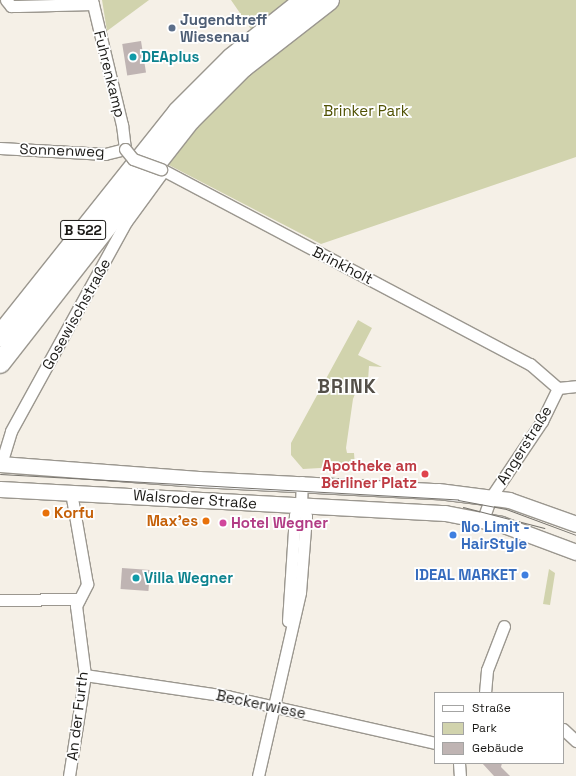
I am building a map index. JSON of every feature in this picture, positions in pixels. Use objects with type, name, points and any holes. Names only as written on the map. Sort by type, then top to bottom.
[{"type":"highway","name":"B 522","points":[[0,336],[183,106],[232,58],[305,0]]},
{"type":"highway","name":"B 522","points":[[0,363],[190,120],[243,67],[329,0]]},
{"type":"main road","name":"Walsroder Straße","points":[[0,464],[198,479],[302,482],[491,497],[533,508],[576,524]]},
{"type":"main road","name":"Walsroder Straße","points":[[0,489],[301,506],[434,511],[484,519],[576,552]]},
{"type":"street","points":[[6,0],[11,6],[93,2]]},
{"type":"street","name":"Fuhrenkamp","points":[[93,2],[122,125],[125,149]]},
{"type":"street","name":"Sonnenweg","points":[[0,148],[105,154],[125,149]]},
{"type":"street","name":"Brinkholt","points":[[125,149],[133,159],[162,170],[530,364],[558,388]]},
{"type":"street","name":"Gosewischstraße","points":[[0,464],[10,431],[126,222],[162,170]]},
{"type":"street","name":"Angerstraße","points":[[484,519],[491,497],[542,421],[558,388],[576,386]]},
{"type":"street","points":[[258,776],[288,635],[301,583],[306,516],[301,506],[302,482]]},
{"type":"street","name":"An der Furth","points":[[69,776],[85,675],[76,606],[87,584],[71,492]]},
{"type":"street","points":[[0,600],[79,599]]},
{"type":"street","points":[[485,692],[487,670],[504,626]]},
{"type":"street","name":"Beckerwiese","points":[[85,675],[188,689],[434,743]]},
{"type":"street","points":[[564,729],[576,741]]},
{"type":"street","points":[[459,764],[460,776]]},
{"type":"green space","points":[[102,0],[149,0],[107,31]]},
{"type":"green space","name":"Brinker Park","points":[[231,0],[576,0],[576,157],[321,244],[165,163],[220,101],[270,57]]},
{"type":"green space","points":[[358,320],[372,328],[358,355],[382,367],[369,366],[367,395],[355,394],[353,399],[346,448],[347,453],[354,453],[355,466],[303,469],[291,455],[291,443]]},
{"type":"green space","points":[[549,569],[555,573],[550,605],[543,604]]},
{"type":"building","name":"DEAplus","points":[[141,41],[146,73],[127,76],[122,44]]},
{"type":"building","name":"Villa Wegner","points":[[122,568],[150,570],[148,591],[121,589]]},
{"type":"building","points":[[483,764],[502,764],[501,767],[510,776],[494,776]]},
{"type":"tram line","points":[[0,474],[458,500],[506,509],[576,535]]},
{"type":"tram line","points":[[463,507],[544,528]]},
{"type":"place","name":"Jugendtreff Wiesenau","points":[[172,28]]},
{"type":"place","name":"DEAplus","points":[[133,57]]},
{"type":"place","name":"Apotheke am Berliner Platz","points":[[425,474]]},
{"type":"place","name":"Korfu","points":[[46,513]]},
{"type":"place","name":"Max'es","points":[[206,521]]},
{"type":"place","name":"Hotel Wegner","points":[[223,523]]},
{"type":"place","name":"No Limit - HairStyle","points":[[453,535]]},
{"type":"place","name":"IDEAL MARKET","points":[[525,575]]},
{"type":"place","name":"Villa Wegner","points":[[136,578]]},
{"type":"district","name":"BRINK","points":[[347,387]]}]
